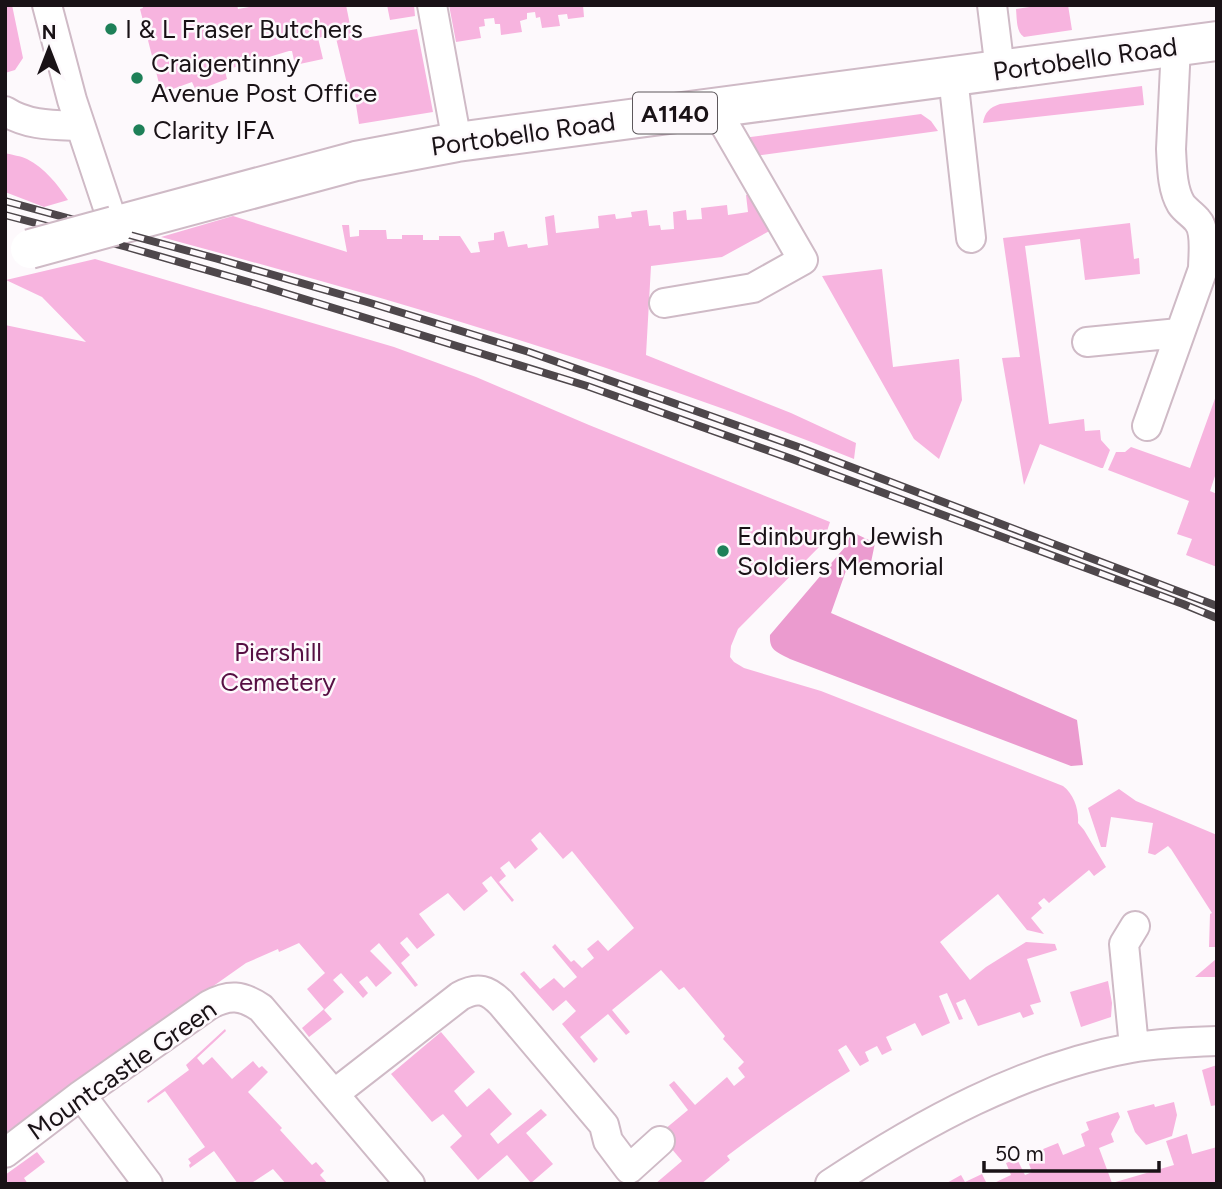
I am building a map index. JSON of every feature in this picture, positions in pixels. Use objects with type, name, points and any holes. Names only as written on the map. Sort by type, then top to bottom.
[{"type":"main road","name":"Portobello Road","points":[[18,253],[121,218],[356,161],[457,142],[1217,41]]},
{"type":"street","points":[[47,5],[80,126],[121,218]]},
{"type":"street","points":[[432,5],[457,142]]},
{"type":"street","points":[[992,5],[1000,70]]},
{"type":"street","points":[[1147,426],[1203,268],[1200,222],[1182,206],[1173,178],[1171,149],[1176,46]]},
{"type":"street","points":[[953,77],[971,238]]},
{"type":"street","points":[[664,303],[753,288],[803,260],[715,108]]},
{"type":"street","points":[[5,111],[30,122],[80,126]]},
{"type":"street","points":[[1087,342],[1179,333]]},
{"type":"street","points":[[1134,1047],[1124,944],[1135,926]]},
{"type":"street","points":[[334,1094],[460,996],[471,991],[485,991],[502,1003],[604,1125],[607,1141],[629,1169],[660,1141]]},
{"type":"street","name":"Mountcastle Green","points":[[5,1153],[209,1005],[220,999],[238,998],[261,1008],[410,1184]]},
{"type":"street","points":[[830,1184],[919,1129],[981,1097],[1042,1071],[1134,1047],[1217,1041]]},
{"type":"street","points":[[81,1096],[148,1184]]},
{"type":"green space","points":[[12,5],[23,58],[15,70],[5,73],[5,7]]},
{"type":"green space","points":[[142,5],[237,5],[238,9],[260,5],[346,5],[353,40],[417,29],[433,112],[359,124],[354,92],[349,92],[335,34],[318,38],[323,59],[295,65],[292,51],[289,51],[229,69],[225,71],[227,79],[196,91],[192,82],[170,90],[173,100],[164,103],[140,9],[143,8]]},
{"type":"green space","points":[[387,5],[414,5],[415,16],[390,20]]},
{"type":"green space","points":[[449,5],[583,5],[584,17],[568,19],[567,14],[558,15],[560,26],[542,28],[540,17],[536,18],[535,12],[527,13],[527,19],[520,21],[522,32],[501,35],[500,24],[495,24],[494,18],[484,19],[485,26],[479,27],[481,38],[456,42]]},
{"type":"green space","points":[[1068,5],[1072,30],[1024,37],[1021,35],[1016,9]]},
{"type":"green space","points":[[1142,86],[1144,105],[983,123],[988,111],[1000,104]]},
{"type":"green space","points":[[921,114],[931,121],[938,131],[754,156],[743,138]]},
{"type":"green space","points":[[5,153],[25,158],[39,167],[55,182],[68,200],[44,207],[5,192]]},
{"type":"green space","points":[[756,193],[775,228],[722,257],[651,266],[646,355],[791,413],[856,443],[854,459],[684,395],[511,337],[161,237],[233,216],[347,252],[342,225],[349,225],[350,237],[359,236],[359,230],[386,230],[387,239],[402,239],[402,235],[423,235],[423,240],[439,240],[439,236],[460,236],[471,253],[480,252],[478,242],[494,240],[494,233],[504,231],[508,247],[548,245],[545,217],[554,215],[556,233],[599,228],[598,216],[615,214],[616,219],[632,217],[631,212],[647,210],[649,226],[660,225],[661,230],[674,229],[673,212],[686,210],[687,220],[702,219],[701,208],[727,205],[728,215],[748,212],[746,195]]},
{"type":"green space","points":[[1130,223],[1134,259],[1139,258],[1140,274],[1085,280],[1080,239],[1025,246],[1049,424],[1084,419],[1085,431],[1100,430],[1101,440],[1110,450],[1101,468],[1040,444],[1024,485],[1002,358],[1020,357],[1003,238]]},
{"type":"green space","name":"Piershill Cemetery","points":[[95,259],[394,347],[476,377],[830,522],[823,543],[738,629],[730,657],[744,668],[821,691],[1067,789],[1075,803],[1078,823],[1106,867],[1094,876],[1089,870],[1049,903],[1044,898],[1038,903],[1042,908],[1031,918],[1044,934],[1027,930],[998,894],[940,942],[970,980],[1026,942],[1055,944],[1057,950],[1027,959],[1041,1002],[1030,1005],[1034,1014],[1023,1018],[1020,1012],[978,1026],[965,999],[956,1003],[963,1019],[959,1020],[947,993],[939,996],[950,1023],[922,1036],[915,1023],[886,1037],[892,1050],[882,1055],[877,1046],[865,1052],[869,1061],[860,1066],[846,1045],[838,1050],[850,1071],[727,1156],[730,1160],[701,1184],[655,1184],[682,1161],[659,1134],[688,1110],[669,1085],[674,1081],[695,1105],[727,1077],[734,1086],[745,1077],[738,1068],[744,1062],[684,987],[679,990],[661,970],[612,1010],[630,1032],[626,1035],[608,1014],[580,1037],[598,1059],[594,1063],[562,1024],[576,1011],[566,1000],[553,1011],[520,974],[524,971],[540,989],[554,978],[564,988],[577,977],[552,947],[555,944],[571,962],[574,960],[582,968],[594,958],[587,949],[598,940],[608,951],[634,928],[572,851],[563,859],[540,832],[531,840],[538,849],[515,869],[509,861],[500,868],[506,876],[499,882],[514,900],[512,902],[491,876],[482,883],[488,891],[464,911],[448,893],[419,914],[435,935],[417,949],[407,937],[400,943],[410,955],[401,963],[418,985],[415,987],[379,943],[370,951],[392,973],[376,987],[367,976],[359,982],[368,993],[363,998],[341,973],[333,980],[344,992],[324,1010],[332,1019],[309,1037],[302,1028],[324,1009],[307,989],[325,973],[299,943],[279,952],[278,949],[246,963],[5,1133],[5,325],[86,342],[42,297],[6,280]]},
{"type":"green space","points":[[882,269],[893,367],[959,359],[962,400],[939,459],[914,439],[822,276]]},
{"type":"green space","points":[[1217,393],[1217,470],[1210,491],[1217,494],[1217,567],[1186,555],[1192,539],[1177,534],[1189,501],[1108,470],[1116,452],[1125,452],[1131,447],[1190,468]]},
{"type":"green space","points":[[1119,789],[1136,801],[1217,835],[1217,947],[1209,947],[1212,913],[1171,849],[1168,846],[1155,855],[1148,853],[1153,823],[1111,817],[1106,847],[1101,847],[1088,808]]},
{"type":"green space","points":[[1217,957],[1217,977],[1195,977],[1216,959]]},
{"type":"green space","points":[[1108,981],[1112,1003],[1111,1017],[1081,1027],[1070,992]]},
{"type":"green space","points":[[225,1029],[226,1031],[197,1058],[203,1065],[212,1057],[232,1079],[253,1061],[259,1068],[262,1066],[268,1072],[248,1092],[312,1165],[316,1162],[324,1171],[320,1175],[328,1184],[286,1184],[273,1169],[250,1184],[238,1184],[214,1151],[190,1168],[188,1159],[205,1147],[165,1091],[148,1103],[147,1101],[189,1070],[186,1065]]},
{"type":"green space","points":[[441,1032],[475,1072],[454,1091],[467,1107],[489,1088],[512,1114],[490,1134],[498,1144],[541,1109],[547,1115],[526,1133],[553,1164],[531,1183],[507,1155],[478,1180],[450,1147],[462,1136],[443,1114],[432,1122],[391,1074]]},
{"type":"green space","points":[[1217,1065],[1217,1105],[1211,1106],[1202,1070]]},
{"type":"green space","points":[[1174,1102],[1177,1115],[1172,1136],[1146,1145],[1135,1132],[1127,1111]]},
{"type":"green space","points":[[1118,1112],[1120,1117],[1111,1134],[1114,1142],[1099,1148],[1112,1183],[1174,1165],[1166,1141],[1187,1134],[1192,1154],[1217,1147],[1217,1184],[992,1184],[1011,1175],[1006,1163],[1017,1159],[1025,1175],[1032,1172],[1026,1156],[1058,1143],[1063,1155],[1085,1146],[1081,1134],[1089,1130],[1086,1122]]},
{"type":"green space","points":[[37,1152],[45,1162],[24,1178],[28,1184],[5,1184],[5,1175]]},
{"type":"green space","points":[[982,1174],[987,1184],[945,1184],[961,1175],[965,1182]]},
{"type":"shaded area","points":[[852,532],[875,543],[869,572],[848,565],[831,613],[1077,720],[1083,765],[1071,766],[790,659],[775,650],[771,645],[770,635],[845,547]]},
{"type":"railway","points":[[5,201],[218,259],[529,352],[801,448],[1217,606]]},
{"type":"railway","points":[[5,215],[252,283],[587,386],[792,459],[1217,618]]},
{"type":"place","name":"I & L Fraser Butchers","points":[[111,29]]},
{"type":"place","name":"Craigentinny Avenue Post Office","points":[[137,78]]},
{"type":"place","name":"Clarity IFA","points":[[139,130]]},
{"type":"place","name":"Edinburgh Jewish Soldiers Memorial","points":[[723,551]]}]
